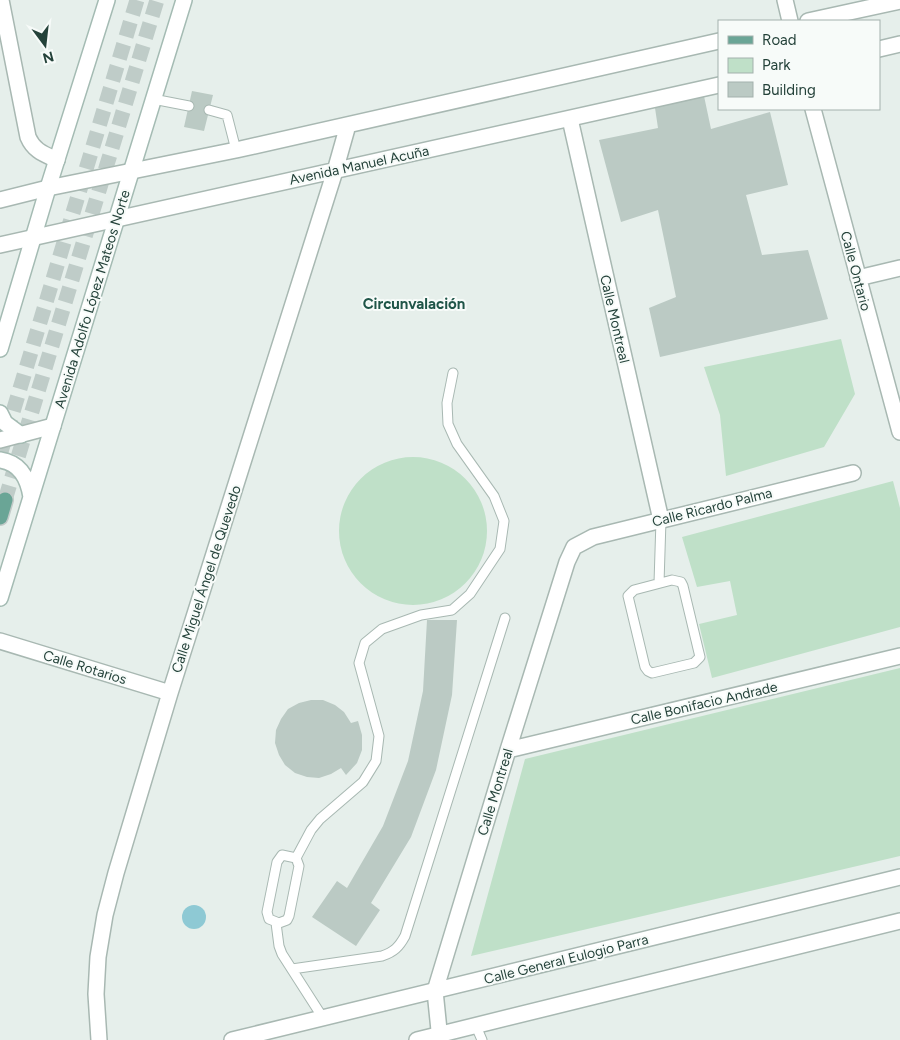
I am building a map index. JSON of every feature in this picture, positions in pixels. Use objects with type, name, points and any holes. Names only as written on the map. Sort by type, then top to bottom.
[{"type":"main road","points":[[0,517],[5,500]]},
{"type":"street","points":[[1,0],[28,137],[32,146],[41,153],[57,160]]},
{"type":"street","points":[[0,349],[107,0]]},
{"type":"street","points":[[170,44],[169,25],[174,0]]},
{"type":"street","name":"Avenida Adolfo López Mateos Norte","points":[[0,598],[184,0]]},
{"type":"street","points":[[785,0],[790,20]]},
{"type":"street","points":[[813,20],[900,1]]},
{"type":"street","points":[[0,200],[48,188],[236,150],[718,41]]},
{"type":"street","points":[[880,49],[900,44]]},
{"type":"street","name":"Avenida Manuel Acuña","points":[[0,245],[718,85]]},
{"type":"street","name":"Calle Ontario","points":[[813,110],[900,432]]},
{"type":"street","name":"Calle Montreal","points":[[570,119],[661,520]]},
{"type":"street","name":"Calle Miguel Ángel de Quevedo","points":[[100,1040],[97,984],[98,957],[105,915],[116,873],[170,693],[348,125]]},
{"type":"street","points":[[858,278],[900,268]]},
{"type":"street","points":[[0,413],[5,423],[21,435]]},
{"type":"street","points":[[0,440],[53,426]]},
{"type":"street","points":[[0,460],[14,464],[21,470],[26,478],[31,498]]},
{"type":"street","name":"Calle Ricardo Palma","points":[[574,547],[593,537],[853,473]]},
{"type":"street","name":"Calle Montreal","points":[[440,1037],[435,991],[508,750],[567,562],[574,547]]},
{"type":"street","name":"Calle Rotarios","points":[[0,641],[170,693]]},
{"type":"street","name":"Calle Bonifacio Andrade","points":[[508,750],[900,656]]},
{"type":"street","name":"Calle General Eulogio Parra","points":[[232,1040],[900,877]]},
{"type":"street","points":[[417,1040],[440,1037],[476,1026],[900,921]]},
{"type":"lane","points":[[153,99],[189,106]]},
{"type":"lane","points":[[209,110],[227,115],[236,150]]},
{"type":"lane","points":[[296,858],[282,855],[277,862],[267,912],[269,919],[276,923],[284,923],[289,916],[299,866],[296,858],[311,830],[320,819],[363,782],[376,761],[379,736],[359,663],[365,643],[382,629],[422,615],[452,610],[470,594],[500,549],[504,521],[494,496],[457,444],[448,424],[447,403],[453,373]]},
{"type":"lane","points":[[659,583],[661,520]]},
{"type":"lane","points":[[676,580],[683,586],[700,657],[694,663],[652,673],[645,667],[628,596],[634,590],[659,583],[676,580]]},
{"type":"lane","points":[[292,969],[382,956],[400,946],[405,936],[505,618]]},
{"type":"lane","points":[[276,923],[279,946],[323,1018]]},
{"type":"lane","points":[[476,1026],[482,1040]]},
{"type":"green space","points":[[841,339],[855,394],[824,447],[726,476],[720,415],[704,367]]},
{"type":"green space","points":[[413,457],[441,463],[465,479],[481,503],[487,531],[481,559],[465,583],[441,599],[413,605],[385,599],[361,583],[345,559],[339,531],[345,503],[361,479],[385,463]]},
{"type":"green space","points":[[893,481],[900,508],[900,627],[712,678],[699,624],[737,615],[730,581],[697,587],[682,537]]},
{"type":"green space","points":[[900,668],[900,856],[471,956],[525,759]]},
{"type":"water","points":[[194,905],[203,908],[206,917],[203,926],[194,929],[185,926],[182,917],[185,908]]},
{"type":"building","points":[[192,91],[213,95],[204,131],[184,127]]},
{"type":"building","points":[[704,96],[711,129],[770,112],[788,185],[746,195],[762,255],[808,250],[828,319],[660,357],[649,308],[676,297],[658,210],[621,222],[599,140],[658,128],[655,108]]},
{"type":"building","points":[[427,620],[457,620],[452,695],[436,770],[411,837],[371,903],[380,910],[356,946],[312,917],[337,881],[347,888],[383,826],[408,761],[423,691]]},
{"type":"building","points":[[323,700],[335,705],[344,712],[351,723],[358,721],[362,735],[362,750],[357,763],[346,775],[341,768],[319,778],[307,777],[295,773],[285,765],[279,755],[275,743],[276,730],[281,719],[288,709],[299,703]]},
{"type":"tunnel","points":[[0,455],[137,0]]},
{"type":"tunnel","points":[[5,500],[157,0]]},
{"type":"district","name":"Circunvalación","points":[[414,304]]}]
